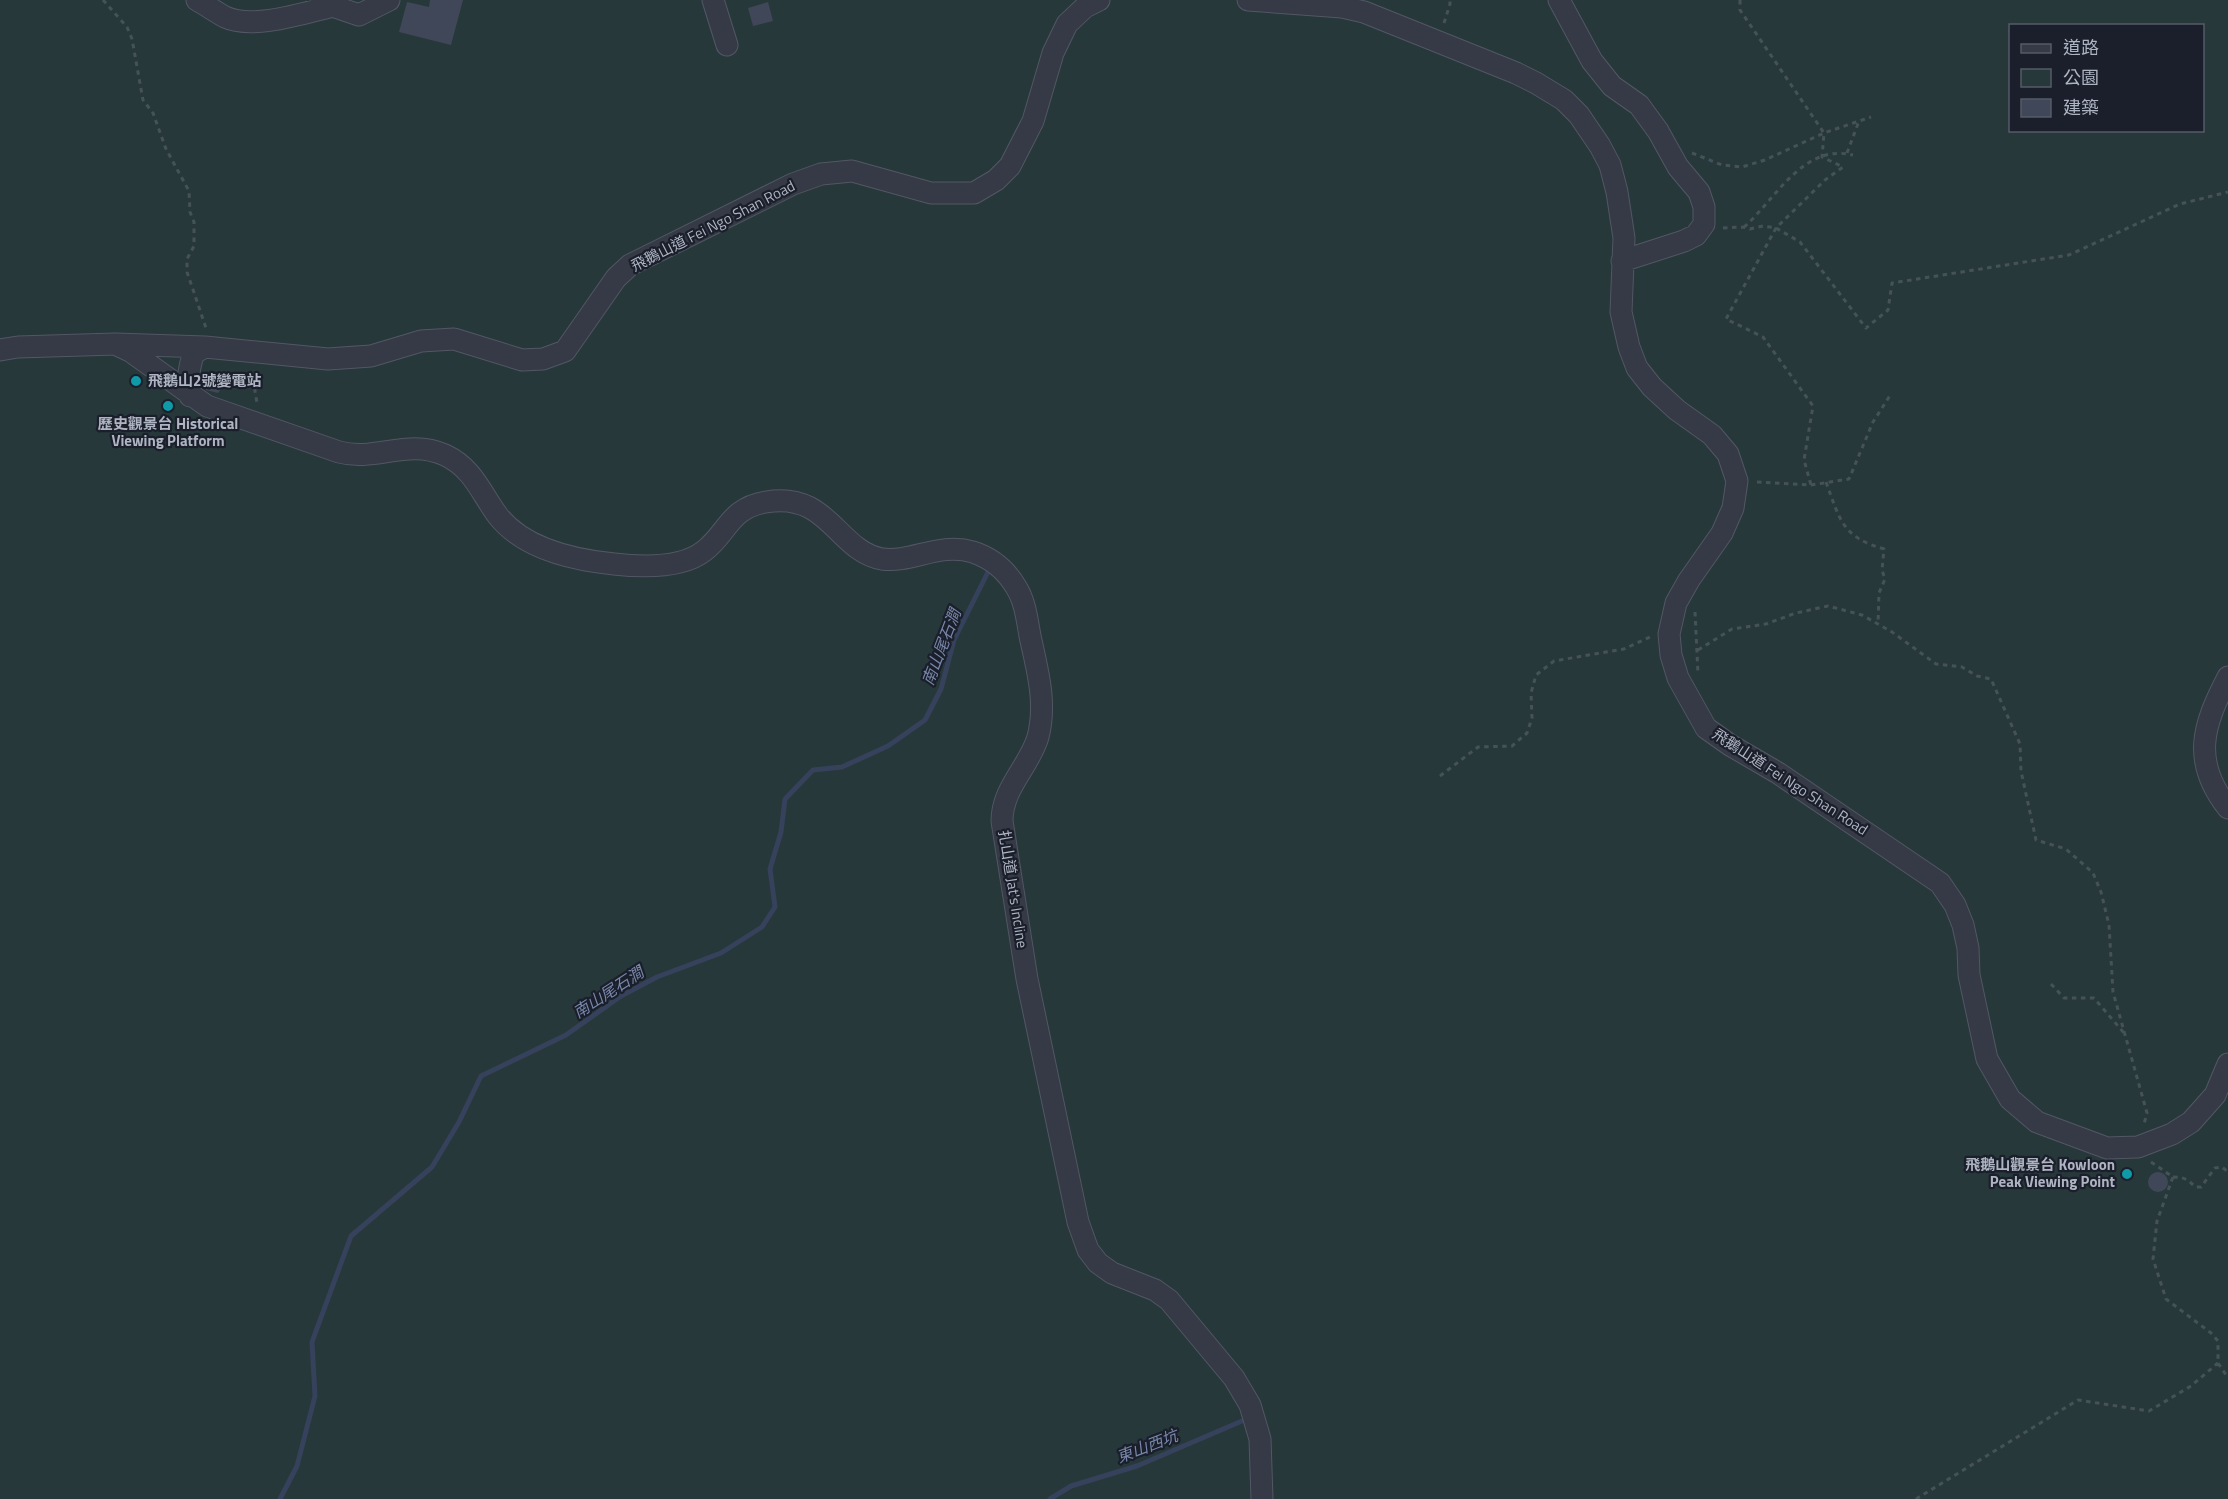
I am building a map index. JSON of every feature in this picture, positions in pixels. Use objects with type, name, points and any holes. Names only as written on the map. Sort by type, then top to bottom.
[{"type":"street","points":[[197,0],[224,16],[244,22],[286,18],[324,3],[359,15],[389,0]]},
{"type":"street","points":[[713,0],[727,45]]},
{"type":"street","name":"飛鵝山道 Fei Ngo Shan Road","points":[[0,351],[18,347],[115,344],[205,336],[258,352],[328,359],[370,356],[421,341],[454,339],[522,360],[543,359],[565,351],[616,278],[630,265],[793,184],[821,174],[852,171],[931,193],[974,193],[996,180],[1010,166],[1034,121],[1053,53],[1067,24],[1085,7],[1099,0]]},
{"type":"street","name":"飛鵝山道 Fei Ngo Shan Road","points":[[1248,0],[1342,7],[1364,12],[1536,83],[1564,100],[1579,115],[1610,165],[1617,192],[1624,238],[1621,312],[1629,347],[1638,368],[1652,387],[1677,410],[1712,435],[1728,454],[1737,482],[1733,508],[1722,533],[1676,603],[1669,634],[1671,655],[1678,678],[1706,728],[1778,773],[1940,883],[1955,905],[1963,925],[1968,948],[1969,975],[1987,1059],[2010,1099],[2037,1122],[2107,1148],[2138,1148],[2172,1134],[2191,1122],[2215,1095],[2228,1064]]},
{"type":"street","points":[[1559,0],[1592,61],[1612,86],[1639,105],[1678,167],[1699,192],[1704,207],[1704,224],[1696,235],[1622,261]]},
{"type":"street","points":[[190,396],[187,376],[194,353],[205,336]]},
{"type":"street","name":"扎山道 Jat's Incline","points":[[115,344],[130,351],[207,406],[347,454],[368,455],[410,448],[445,455],[468,470],[493,508],[510,528],[542,546],[579,558],[628,565],[683,561],[704,551],[739,513],[760,504],[784,501],[798,504],[821,514],[853,544],[874,556],[897,559],[936,550],[961,550],[987,558],[1004,571],[1016,587],[1023,603],[1041,687],[1042,712],[1037,741],[1007,795],[1002,821],[1027,979],[1077,1222],[1088,1250],[1098,1263],[1112,1273],[1146,1286],[1169,1300],[1234,1378],[1250,1405],[1260,1439],[1263,1499]]},
{"type":"street","points":[[2228,677],[2209,715],[2203,738],[2212,784],[2228,808]]},
{"type":"path","points":[[104,0],[127,27],[132,39],[143,100],[153,113],[166,149],[189,191],[190,212],[194,222],[194,246],[187,259],[187,272],[205,336]]},
{"type":"path","points":[[1438,42],[1450,0]]},
{"type":"path","points":[[1740,0],[1740,10],[1824,133],[1822,157]]},
{"type":"path","points":[[1666,146],[1693,153],[1722,165],[1742,167],[1765,160],[1824,133],[1871,117]]},
{"type":"path","points":[[1848,153],[1859,121]]},
{"type":"path","points":[[1744,226],[1756,216],[1797,170],[1812,160],[1841,152],[1853,155]]},
{"type":"path","points":[[1810,485],[1804,460],[1813,406],[1762,337],[1726,318],[1776,228],[1826,180],[1843,167],[1822,157]]},
{"type":"path","points":[[1700,230],[1744,226],[1750,229],[1763,226],[1776,228],[1800,242],[1866,328],[1888,310],[1892,283],[2069,255],[2180,204],[2228,192]]},
{"type":"path","points":[[253,422],[257,405],[253,379],[256,371],[254,364],[258,352]]},
{"type":"path","points":[[1737,482],[1810,485],[1849,479],[1873,422],[1891,394]]},
{"type":"path","points":[[1826,482],[1841,522],[1864,543],[1884,549],[1882,570],[1885,579],[1879,592],[1878,624]]},
{"type":"path","points":[[1689,580],[1694,603],[1698,650],[1698,674],[1693,706]]},
{"type":"path","points":[[1698,650],[1732,629],[1767,624],[1796,613],[1828,606],[1862,615],[1936,664],[1962,668],[1977,676],[1991,679],[2020,744],[2021,771],[2036,840],[2066,849],[2093,873],[2101,892],[2109,925],[2113,992],[2147,1113],[2138,1148],[2152,1163],[2173,1177],[2189,1180],[2196,1187],[2201,1187],[2215,1167],[2222,1167],[2228,1172]]},
{"type":"path","points":[[1440,776],[1478,747],[1512,746],[1527,733],[1532,718],[1530,693],[1536,675],[1554,661],[1624,649],[1645,638],[1669,634]]},
{"type":"path","points":[[2051,984],[2064,999],[2094,999],[2126,1034]]},
{"type":"path","points":[[2173,1177],[2157,1221],[2153,1259],[2166,1299],[2211,1333],[2217,1341],[2218,1363],[2228,1378]]},
{"type":"path","points":[[1916,1499],[2078,1400],[2149,1411],[2191,1386],[2218,1363]]},
{"type":"green space","points":[[0,0],[2228,0],[2228,1499],[0,1499]]},
{"type":"building","points":[[430,0],[463,0],[451,45],[399,32],[407,2],[429,7]]},
{"type":"building","points":[[768,2],[773,21],[753,26],[748,8]]},
{"type":"building","points":[[210,373],[221,375],[224,385],[218,393],[206,390],[204,382]]},
{"type":"building","points":[[2154,1172],[2162,1172],[2168,1178],[2168,1186],[2162,1192],[2154,1192],[2148,1186],[2148,1178]]},
{"type":"waterway","name":"南山尾石澗","points":[[280,1499],[297,1466],[315,1396],[312,1342],[351,1236],[432,1167],[459,1122],[481,1076],[566,1035],[621,996],[657,977],[721,953],[762,927],[775,907],[770,869],[781,832],[785,799],[813,770],[842,767],[888,746],[925,720],[941,689],[954,640],[991,566]]},
{"type":"waterway","name":"東山西坑","points":[[1050,1499],[1071,1486],[1137,1466],[1249,1418]]},
{"type":"place","name":"飛鵝山2號變電站","points":[[136,381]]},
{"type":"place","name":"歷史觀景台 Historical Viewing Platform","points":[[168,406]]},
{"type":"place","name":"飛鵝山觀景台 Kowloon Peak Viewing Point","points":[[2127,1174]]}]
